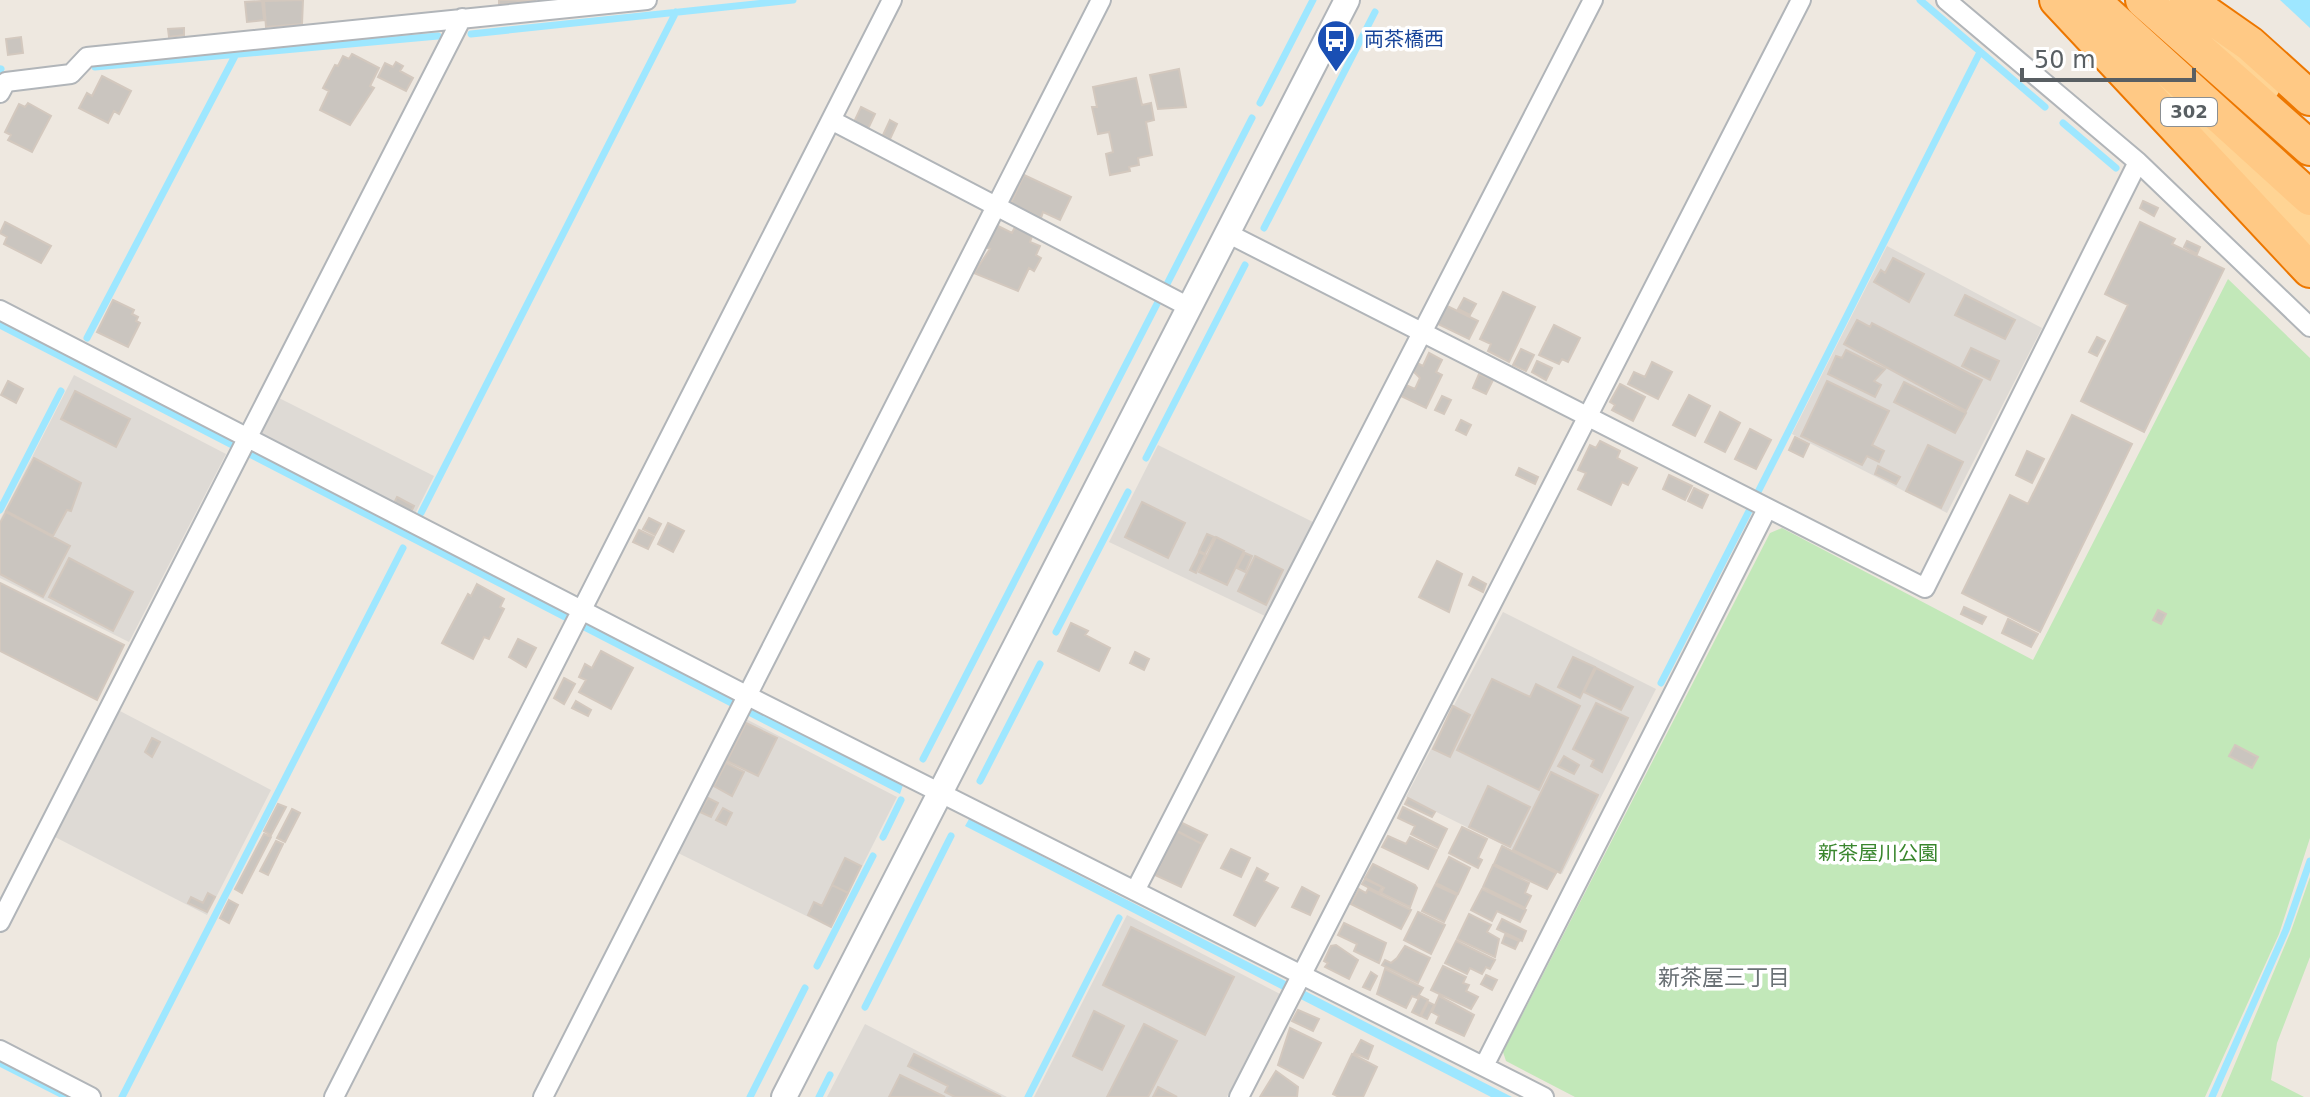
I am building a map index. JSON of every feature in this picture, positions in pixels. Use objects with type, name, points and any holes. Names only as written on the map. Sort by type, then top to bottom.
[{"type":"highway","name":"302","points":[[2058,0],[2177,100],[2310,233]]},
{"type":"highway","points":[[2058,0],[2310,270]]},
{"type":"highway","points":[[2092,0],[2310,198]]},
{"type":"highway","points":[[2143,0],[2310,148]]},
{"type":"highway","points":[[2168,0],[2310,129]]},
{"type":"highway","points":[[2187,0],[2250,44],[2310,98]]},
{"type":"street","points":[[0,93],[6,82],[71,74],[87,57],[647,0]]},
{"type":"street","points":[[334,1097],[892,0]]},
{"type":"street","points":[[543,1097],[1101,0]]},
{"type":"street","points":[[784,1097],[1347,0]]},
{"type":"street","points":[[1135,891],[1593,0]]},
{"type":"street","points":[[1239,1097],[1801,0]]},
{"type":"street","points":[[1946,0],[2138,162],[2310,327]]},
{"type":"street","points":[[0,922],[462,18]]},
{"type":"street","points":[[831,120],[1189,307]]},
{"type":"street","points":[[1227,233],[1925,588],[2138,162]]},
{"type":"street","points":[[0,310],[245,447],[744,703],[941,793],[1135,891],[1296,985],[1484,1066],[1544,1097]]},
{"type":"street","points":[[1484,1066],[1767,509]]},
{"type":"street","points":[[0,1050],[91,1097]]},
{"type":"shaded area","points":[[1887,246],[2042,328],[1947,513],[1792,434]]},
{"type":"shaded area","points":[[74,375],[226,454],[129,642],[0,578],[0,520]]},
{"type":"shaded area","points":[[279,398],[434,476],[414,516],[263,438],[261,431]]},
{"type":"shaded area","points":[[1158,445],[1315,523],[1267,617],[1109,542]]},
{"type":"shaded area","points":[[1503,612],[1656,689],[1562,874],[1406,797]]},
{"type":"shaded area","points":[[120,711],[271,790],[207,915],[55,837]]},
{"type":"shaded area","points":[[744,718],[897,797],[831,928],[676,852]]},
{"type":"shaded area","points":[[1127,915],[1280,994],[1227,1097],[1034,1097]]},
{"type":"shaded area","points":[[865,1024],[1007,1097],[827,1097]]},
{"type":"green space","name":"新茶屋川公園","points":[[2228,279],[2310,358],[2310,838],[2279,934],[2205,1097],[1575,1097],[1506,1061],[1503,1052],[1770,533],[1782,528],[2033,660]]},
{"type":"green space","points":[[2310,877],[2310,957],[2277,1043],[2271,1080],[2304,1097],[2221,1097],[2291,931]]},
{"type":"water","points":[[2280,0],[2310,0],[2310,28]]},
{"type":"water","points":[[0,320],[903,785],[900,794],[0,329]]},
{"type":"water","points":[[969,819],[1512,1097],[1491,1097],[965,826]]},
{"type":"building","points":[[303,0],[302,24],[266,27],[264,1]]},
{"type":"building","points":[[499,0],[536,0],[499,5]]},
{"type":"building","points":[[262,1],[264,20],[247,22],[245,2]]},
{"type":"building","points":[[184,28],[184,35],[169,37],[168,29]]},
{"type":"building","points":[[21,37],[23,53],[8,55],[6,39]]},
{"type":"building","points":[[352,54],[379,68],[370,86],[374,88],[350,125],[320,110],[329,91],[323,88],[335,65],[338,66],[343,56],[349,59]]},
{"type":"building","points":[[396,62],[403,66],[400,71],[413,78],[406,91],[378,77],[385,63],[393,67]]},
{"type":"building","points":[[1179,69],[1186,107],[1158,109],[1150,75]]},
{"type":"building","points":[[102,76],[131,91],[119,114],[114,111],[108,123],[79,108],[87,93],[92,96]]},
{"type":"building","points":[[1136,78],[1142,105],[1151,103],[1154,120],[1146,122],[1152,155],[1138,158],[1139,165],[1129,167],[1130,171],[1110,175],[1106,154],[1113,152],[1109,132],[1098,134],[1092,107],[1097,107],[1093,87]]},
{"type":"building","points":[[28,103],[51,116],[32,152],[8,140],[11,135],[5,132],[19,104],[25,107]]},
{"type":"building","points":[[861,107],[875,114],[868,129],[854,122]]},
{"type":"building","points":[[890,120],[897,124],[890,139],[883,135]]},
{"type":"building","points":[[1024,175],[1071,197],[1060,220],[1043,212],[1041,218],[1011,203]]},
{"type":"building","points":[[2143,201],[2158,208],[2154,216],[2140,208]]},
{"type":"building","points":[[5,222],[51,246],[41,263],[4,244],[7,237],[0,233]]},
{"type":"building","points":[[2140,222],[2175,239],[2172,244],[2224,269],[2144,432],[2081,401],[2128,305],[2105,294]]},
{"type":"building","points":[[996,225],[1012,233],[1016,225],[1033,233],[1030,242],[1040,246],[1036,255],[1041,258],[1034,271],[1029,268],[1018,291],[974,273],[990,249],[985,247]]},
{"type":"building","points":[[2187,241],[2200,247],[2197,254],[2184,247]]},
{"type":"building","points":[[1893,258],[1924,274],[1909,302],[1874,282],[1881,270],[1885,273]]},
{"type":"building","points":[[1503,292],[1535,307],[1509,362],[1488,351],[1491,344],[1480,339]]},
{"type":"building","points":[[1965,295],[2015,320],[2005,339],[1955,315]]},
{"type":"building","points":[[1464,298],[1476,304],[1470,315],[1458,309]]},
{"type":"building","points":[[113,300],[134,310],[132,314],[138,317],[136,321],[140,323],[128,347],[97,332]]},
{"type":"building","points":[[1445,305],[1478,321],[1469,339],[1436,323]]},
{"type":"building","points":[[1857,320],[1870,327],[1872,323],[1982,380],[1966,411],[1844,344]]},
{"type":"building","points":[[1554,325],[1580,338],[1568,362],[1562,359],[1559,364],[1539,355]]},
{"type":"building","points":[[2097,337],[2105,341],[2097,356],[2089,352]]},
{"type":"building","points":[[1971,348],[1999,361],[1990,380],[1962,366]]},
{"type":"building","points":[[1521,349],[1534,355],[1526,371],[1513,365]]},
{"type":"building","points":[[1846,350],[1885,369],[1874,381],[1881,385],[1875,397],[1828,374],[1836,356],[1842,358]]},
{"type":"building","points":[[1429,353],[1442,360],[1436,372],[1442,375],[1426,408],[1401,396],[1406,385],[1415,389],[1420,378],[1411,369],[1414,361],[1423,366]]},
{"type":"building","points":[[1537,361],[1552,368],[1546,380],[1532,372]]},
{"type":"building","points":[[1652,362],[1672,372],[1658,399],[1628,384],[1634,372],[1645,377]]},
{"type":"building","points":[[1479,374],[1493,380],[1486,394],[1473,388]]},
{"type":"building","points":[[8,381],[23,389],[16,403],[1,395]]},
{"type":"building","points":[[1827,381],[1889,411],[1872,445],[1884,451],[1879,462],[1867,456],[1862,465],[1801,436]]},
{"type":"building","points":[[1904,382],[1966,413],[1955,433],[1894,402]]},
{"type":"building","points":[[1620,384],[1645,397],[1633,421],[1612,410],[1615,405],[1610,402]]},
{"type":"building","points":[[75,391],[130,419],[116,447],[61,419]]},
{"type":"building","points":[[1689,395],[1710,406],[1695,436],[1673,425]]},
{"type":"building","points":[[1442,396],[1451,400],[1444,414],[1435,410]]},
{"type":"building","points":[[1720,412],[1740,423],[1725,452],[1705,442]]},
{"type":"building","points":[[2072,415],[2132,444],[2040,632],[1962,593],[2010,495],[2028,504]]},
{"type":"building","points":[[1461,420],[1471,425],[1466,435],[1456,430]]},
{"type":"building","points":[[1750,429],[1771,440],[1756,469],[1735,459]]},
{"type":"building","points":[[1795,437],[1809,444],[1803,457],[1789,450]]},
{"type":"building","points":[[1600,441],[1620,451],[1617,458],[1637,468],[1628,485],[1622,482],[1611,505],[1578,489],[1586,473],[1578,470],[1590,445],[1596,448]]},
{"type":"building","points":[[1928,445],[1963,462],[1941,508],[1906,491]]},
{"type":"building","points":[[2027,451],[2044,459],[2032,483],[2016,475]]},
{"type":"building","points":[[34,458],[81,483],[71,511],[67,510],[53,536],[6,511]]},
{"type":"building","points":[[1878,466],[1900,477],[1896,484],[1875,474]]},
{"type":"building","points":[[1519,468],[1538,477],[1535,484],[1516,475]]},
{"type":"building","points":[[1669,475],[1692,486],[1685,500],[1663,489]]},
{"type":"building","points":[[1694,488],[1708,495],[1702,508],[1688,501]]},
{"type":"building","points":[[397,497],[414,506],[411,512],[394,503]]},
{"type":"building","points":[[1142,502],[1185,523],[1168,558],[1125,537]]},
{"type":"building","points":[[6,512],[70,546],[43,597],[0,574],[0,523]]},
{"type":"building","points":[[649,518],[661,524],[655,535],[643,529]]},
{"type":"building","points":[[668,523],[684,531],[673,552],[658,544]]},
{"type":"building","points":[[639,530],[654,537],[648,549],[633,542]]},
{"type":"building","points":[[1207,534],[1214,537],[1205,554],[1199,551]]},
{"type":"building","points":[[1216,537],[1244,551],[1227,585],[1199,572]]},
{"type":"building","points":[[1199,552],[1205,555],[1196,573],[1190,570]]},
{"type":"building","points":[[1245,553],[1252,556],[1245,572],[1237,568]]},
{"type":"building","points":[[1255,556],[1283,570],[1266,605],[1238,591]]},
{"type":"building","points":[[69,558],[133,592],[113,631],[49,597]]},
{"type":"building","points":[[1437,561],[1462,574],[1449,612],[1419,597]]},
{"type":"building","points":[[1473,577],[1486,584],[1483,592],[1469,585]]},
{"type":"building","points":[[0,583],[124,645],[97,700],[0,651]]},
{"type":"building","points":[[477,584],[504,599],[500,607],[504,609],[489,639],[484,637],[473,659],[442,643],[468,594],[471,596]]},
{"type":"building","points":[[1964,607],[1986,617],[1982,624],[1961,614]]},
{"type":"building","points":[[2158,610],[2166,614],[2161,624],[2153,620]]},
{"type":"building","points":[[2008,619],[2038,634],[2031,647],[2002,633]]},
{"type":"building","points":[[1071,623],[1088,631],[1085,635],[1110,648],[1099,671],[1058,651]]},
{"type":"building","points":[[518,639],[536,648],[526,667],[509,657]]},
{"type":"building","points":[[601,651],[633,668],[611,709],[579,692],[586,680],[579,677],[585,664],[592,668]]},
{"type":"building","points":[[1135,652],[1149,659],[1144,670],[1130,663]]},
{"type":"building","points":[[1573,657],[1595,667],[1580,698],[1558,687]]},
{"type":"building","points":[[1596,668],[1633,687],[1621,710],[1584,692]]},
{"type":"building","points":[[564,678],[575,684],[564,704],[554,698]]},
{"type":"building","points":[[1492,679],[1530,697],[1536,684],[1580,706],[1539,790],[1457,750]]},
{"type":"building","points":[[576,701],[591,710],[588,716],[572,708]]},
{"type":"building","points":[[1596,703],[1628,718],[1602,772],[1591,766],[1594,760],[1573,749]]},
{"type":"building","points":[[1453,706],[1470,715],[1450,757],[1433,749]]},
{"type":"building","points":[[746,723],[777,738],[758,776],[727,761]]},
{"type":"building","points":[[152,738],[160,742],[152,757],[145,752]]},
{"type":"building","points":[[2235,745],[2258,757],[2252,768],[2229,756]]},
{"type":"building","points":[[1564,756],[1579,765],[1574,774],[1558,766]]},
{"type":"building","points":[[726,763],[744,772],[732,796],[714,786]]},
{"type":"building","points":[[1551,772],[1598,795],[1560,873],[1513,850]]},
{"type":"building","points":[[1488,786],[1530,807],[1510,847],[1469,827]]},
{"type":"building","points":[[708,798],[718,803],[711,817],[700,812]]},
{"type":"building","points":[[1408,798],[1435,812],[1432,817],[1405,804]]},
{"type":"building","points":[[278,804],[286,807],[271,835],[264,831]]},
{"type":"building","points":[[1403,807],[1447,829],[1438,848],[1411,834],[1415,826],[1398,818]]},
{"type":"building","points":[[723,808],[732,813],[726,825],[716,820]]},
{"type":"building","points":[[292,809],[300,813],[285,842],[277,838]]},
{"type":"building","points":[[1178,821],[1207,835],[1202,844],[1174,830]]},
{"type":"building","points":[[1462,827],[1487,839],[1478,858],[1482,860],[1478,868],[1449,853]]},
{"type":"building","points":[[1177,831],[1202,844],[1181,887],[1155,875]]},
{"type":"building","points":[[264,834],[271,837],[242,893],[235,889]]},
{"type":"building","points":[[1388,836],[1406,844],[1410,837],[1437,850],[1428,869],[1382,847]]},
{"type":"building","points":[[276,841],[283,844],[268,875],[260,871]]},
{"type":"building","points":[[1502,846],[1556,873],[1547,889],[1494,864]]},
{"type":"building","points":[[1231,849],[1250,858],[1241,877],[1221,868]]},
{"type":"building","points":[[1449,857],[1470,868],[1458,894],[1436,883]]},
{"type":"building","points":[[845,858],[861,866],[848,893],[832,885]]},
{"type":"building","points":[[1373,864],[1415,885],[1417,888],[1410,907],[1381,893],[1384,888],[1365,878]]},
{"type":"building","points":[[1493,865],[1529,883],[1525,893],[1531,896],[1525,908],[1483,887]]},
{"type":"building","points":[[1257,868],[1268,874],[1264,881],[1278,888],[1255,926],[1234,915]]},
{"type":"building","points":[[1365,879],[1382,887],[1379,893],[1362,884]]},
{"type":"building","points":[[832,885],[848,893],[831,927],[808,915],[814,902],[822,906]]},
{"type":"building","points":[[1435,885],[1457,895],[1444,922],[1422,911]]},
{"type":"building","points":[[1302,887],[1319,896],[1310,915],[1292,907]]},
{"type":"building","points":[[1359,889],[1366,893],[1368,889],[1411,910],[1401,929],[1351,904]]},
{"type":"building","points":[[1482,889],[1526,910],[1520,922],[1497,911],[1492,921],[1471,910]]},
{"type":"building","points":[[208,893],[215,897],[207,912],[188,903],[191,897],[203,903]]},
{"type":"building","points":[[229,900],[238,905],[229,923],[220,918]]},
{"type":"building","points":[[1418,912],[1445,925],[1431,954],[1404,940]]},
{"type":"building","points":[[1469,914],[1491,925],[1487,932],[1499,939],[1495,957],[1457,939]]},
{"type":"building","points":[[1502,919],[1526,931],[1522,941],[1497,929]]},
{"type":"building","points":[[1344,923],[1386,943],[1379,963],[1354,951],[1357,944],[1338,935]]},
{"type":"building","points":[[1131,927],[1234,977],[1205,1035],[1103,985]]},
{"type":"building","points":[[1505,935],[1519,941],[1515,949],[1502,943]]},
{"type":"building","points":[[1456,941],[1495,960],[1490,969],[1486,967],[1482,974],[1470,968],[1467,974],[1445,963]]},
{"type":"building","points":[[1336,945],[1358,960],[1349,979],[1325,967],[1328,963],[1324,961],[1331,946]]},
{"type":"building","points":[[1405,946],[1430,958],[1418,983],[1382,965],[1385,960],[1391,963]]},
{"type":"building","points":[[1443,966],[1466,977],[1463,983],[1469,985],[1466,991],[1478,997],[1471,1009],[1431,990]]},
{"type":"building","points":[[1385,969],[1423,988],[1417,998],[1412,996],[1406,1008],[1377,994]]},
{"type":"building","points":[[1371,972],[1377,976],[1370,990],[1363,987]]},
{"type":"building","points":[[1486,975],[1497,980],[1492,990],[1481,984]]},
{"type":"building","points":[[1420,996],[1428,1000],[1420,1016],[1412,1012]]},
{"type":"building","points":[[1439,996],[1474,1015],[1464,1036],[1436,1023],[1439,1016],[1432,1012]]},
{"type":"building","points":[[1428,1002],[1434,1005],[1427,1019],[1421,1016]]},
{"type":"building","points":[[1298,1010],[1319,1019],[1313,1031],[1292,1021]]},
{"type":"building","points":[[1094,1011],[1124,1026],[1102,1070],[1073,1056]]},
{"type":"building","points":[[1144,1024],[1177,1041],[1148,1097],[1107,1097]]},
{"type":"building","points":[[1290,1028],[1321,1043],[1303,1078],[1278,1065]]},
{"type":"building","points":[[1361,1040],[1373,1046],[1368,1059],[1354,1053]]},
{"type":"building","points":[[914,1054],[1001,1097],[955,1097],[945,1092],[948,1086],[908,1066]]},
{"type":"building","points":[[1352,1054],[1377,1067],[1363,1097],[1339,1097],[1333,1094]]},
{"type":"building","points":[[1276,1071],[1298,1087],[1297,1097],[1260,1097]]},
{"type":"building","points":[[900,1075],[945,1097],[889,1097]]},
{"type":"building","points":[[1158,1087],[1177,1097],[1153,1097]]},
{"type":"waterway","points":[[471,34],[793,0]]},
{"type":"waterway","points":[[1260,103],[1313,0]]},
{"type":"waterway","points":[[1920,0],[2045,107]]},
{"type":"waterway","points":[[421,513],[676,12]]},
{"type":"waterway","points":[[1264,228],[1375,12]]},
{"type":"waterway","points":[[95,67],[438,36]]},
{"type":"waterway","points":[[1758,492],[1980,52]]},
{"type":"waterway","points":[[87,338],[236,54]]},
{"type":"waterway","points":[[1167,284],[1252,118]]},
{"type":"waterway","points":[[2063,123],[2116,168]]},
{"type":"waterway","points":[[1146,458],[1245,265]]},
{"type":"waterway","points":[[923,759],[1159,300]]},
{"type":"waterway","points":[[0,510],[61,391]]},
{"type":"waterway","points":[[1056,632],[1128,492]]},
{"type":"waterway","points":[[1661,683],[1749,511]]},
{"type":"waterway","points":[[122,1097],[403,548]]},
{"type":"waterway","points":[[980,781],[1040,664]]},
{"type":"waterway","points":[[883,837],[901,800]]},
{"type":"waterway","points":[[865,1007],[951,836]]},
{"type":"waterway","points":[[817,966],[873,856]]},
{"type":"waterway","points":[[2212,1097],[2286,930],[2310,861]]},
{"type":"waterway","points":[[1028,1097],[1119,918]]},
{"type":"waterway","points":[[750,1097],[805,988]]},
{"type":"waterway","points":[[0,1063],[67,1097]]},
{"type":"waterway","points":[[819,1097],[830,1075]]},
{"type":"place","name":"両茶橋西","points":[[1336,73]]},
{"type":"district","name":"新茶屋三丁目","points":[[1724,977]]}]
